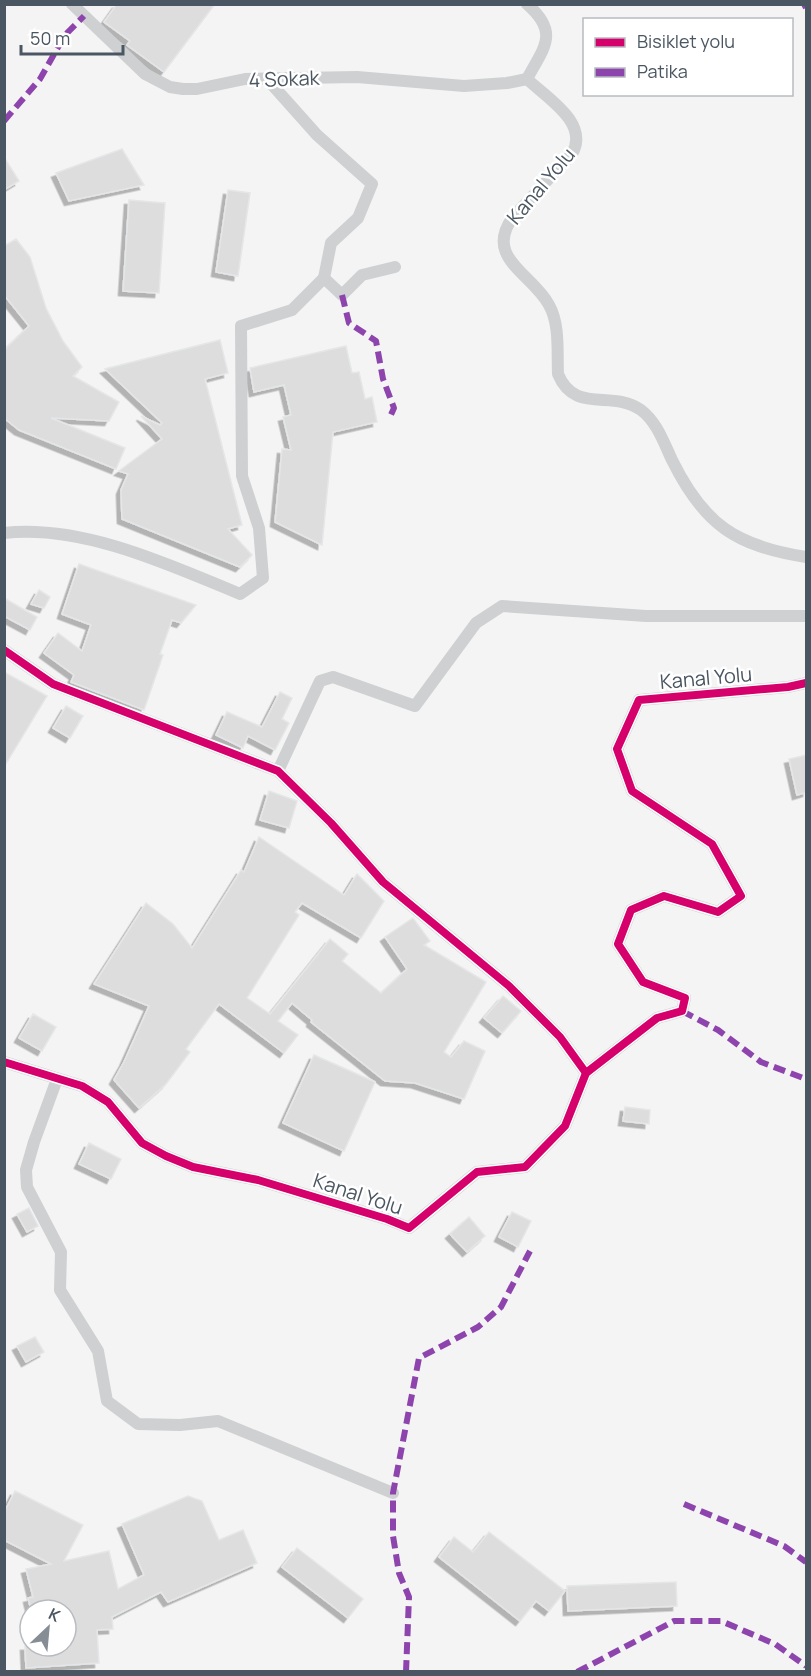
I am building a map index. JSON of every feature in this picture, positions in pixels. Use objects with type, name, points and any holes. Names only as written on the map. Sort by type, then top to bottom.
[{"type":"street","name":"4 Sokak","points":[[72,4],[145,74],[170,87],[197,89],[245,79],[357,77],[464,86],[526,79]]},
{"type":"street","points":[[526,79],[547,37],[543,20],[527,4]]},
{"type":"street","points":[[4,533],[27,531],[96,541],[168,565],[240,594],[263,578],[259,528],[242,476],[241,326],[292,310],[324,278],[331,243],[358,218],[372,184],[317,135],[267,79]]},
{"type":"street","name":"Kanal Yolu","points":[[526,79],[572,122],[578,138],[572,154],[513,217],[506,226],[503,237],[506,254],[543,295],[554,315],[558,374],[561,381],[575,395],[586,399],[622,401],[641,410],[655,426],[692,496],[714,522],[729,532],[764,548],[807,557]]},
{"type":"street","points":[[324,278],[342,295],[362,275],[395,267]]},
{"type":"street","points":[[278,771],[320,681],[333,677],[415,706],[476,623],[502,606],[646,616],[807,616]]},
{"type":"street","points":[[4,650],[53,684],[278,771],[330,822],[383,882],[509,986],[560,1037],[586,1073]]},
{"type":"street","name":"Kanal Yolu","points":[[4,1062],[82,1086],[108,1102],[142,1143],[166,1156],[194,1167],[258,1180],[409,1228],[477,1172],[525,1167],[565,1126],[586,1073],[657,1018],[682,1011],[685,999],[643,982],[618,944],[631,910],[664,896],[718,912],[741,896],[712,844],[632,791],[617,749],[639,700],[788,687],[807,683]]},
{"type":"street","points":[[57,1079],[31,1151],[26,1170],[27,1187],[61,1251],[60,1290],[98,1351],[107,1401],[138,1424],[180,1425],[218,1420],[393,1493]]},
{"type":"building","points":[[117,4],[215,4],[164,72],[127,45],[130,41],[104,22]]},
{"type":"building","points":[[122,149],[144,185],[69,201],[56,173]]},
{"type":"building","points":[[4,157],[19,181],[4,190]]},
{"type":"building","points":[[228,190],[250,193],[238,276],[216,272]]},
{"type":"building","points":[[129,200],[165,203],[159,293],[123,291]]},
{"type":"building","points":[[16,239],[30,257],[46,308],[63,341],[82,367],[73,376],[119,402],[109,421],[51,418],[125,448],[116,469],[19,430],[4,418],[4,350],[29,326],[4,295],[4,246]]},
{"type":"building","points":[[220,340],[228,373],[205,379],[242,525],[228,529],[252,555],[240,567],[122,519],[121,490],[128,474],[119,471],[162,439],[141,416],[160,425],[162,423],[105,369]]},
{"type":"building","points":[[346,346],[352,373],[359,372],[365,399],[372,397],[377,422],[333,432],[322,545],[275,522],[282,449],[291,450],[283,417],[291,415],[284,385],[254,392],[250,368]]},
{"type":"building","points":[[79,564],[196,605],[181,623],[172,620],[160,654],[163,655],[144,710],[71,682],[74,675],[44,653],[58,633],[82,651],[91,625],[62,614]]},
{"type":"building","points":[[39,590],[50,597],[44,608],[31,604]]},
{"type":"building","points":[[4,598],[37,617],[30,630],[4,616]]},
{"type":"building","points":[[4,672],[47,696],[4,767]]},
{"type":"building","points":[[280,692],[292,698],[282,719],[289,723],[275,750],[248,736],[243,748],[216,735],[227,712],[262,727]]},
{"type":"building","points":[[66,706],[83,716],[70,738],[53,728]]},
{"type":"building","points":[[807,755],[807,792],[797,795],[789,759]]},
{"type":"building","points":[[269,791],[297,801],[289,828],[260,820]]},
{"type":"building","points":[[259,837],[344,895],[357,874],[384,901],[361,938],[302,903],[295,912],[299,915],[247,998],[270,1014],[330,939],[348,954],[342,961],[381,993],[407,969],[385,937],[413,918],[430,941],[424,945],[486,982],[444,1052],[451,1057],[464,1041],[485,1051],[464,1099],[415,1083],[385,1081],[311,1022],[312,1020],[292,1003],[278,1021],[298,1035],[284,1053],[219,1004],[186,1049],[190,1052],[166,1084],[139,1108],[114,1080],[149,1006],[94,984],[146,903],[173,924],[192,948],[241,870],[244,872]]},
{"type":"building","points":[[503,996],[521,1011],[502,1033],[484,1018]]},
{"type":"building","points":[[33,1014],[56,1027],[42,1051],[19,1038]]},
{"type":"building","points":[[314,1055],[375,1082],[344,1151],[283,1123]]},
{"type":"building","points":[[625,1107],[650,1110],[649,1124],[623,1121]]},
{"type":"building","points":[[89,1143],[121,1159],[111,1179],[79,1164]]},
{"type":"building","points":[[29,1208],[38,1226],[27,1232],[17,1214]]},
{"type":"building","points":[[512,1212],[531,1221],[518,1247],[499,1237]]},
{"type":"building","points":[[469,1217],[485,1236],[467,1252],[450,1234]]},
{"type":"building","points":[[35,1337],[44,1352],[26,1362],[17,1346]]},
{"type":"building","points":[[15,1491],[83,1525],[64,1561],[109,1551],[118,1589],[144,1575],[122,1524],[188,1496],[202,1501],[219,1540],[243,1530],[257,1563],[168,1602],[161,1592],[112,1617],[113,1629],[97,1630],[99,1663],[26,1668],[26,1658],[78,1658],[78,1598],[28,1598],[33,1597],[26,1569],[51,1564],[4,1540],[4,1513]]},
{"type":"building","points":[[489,1532],[565,1591],[549,1611],[536,1601],[520,1621],[439,1557],[454,1537],[473,1552]]},
{"type":"building","points":[[297,1548],[363,1599],[348,1618],[282,1567]]},
{"type":"building","points":[[676,1582],[677,1606],[568,1611],[567,1586]]},
{"type":"marked path","points":[[804,4],[806,8]]},
{"type":"marked path","points":[[4,121],[40,79],[65,35],[84,16]]},
{"type":"marked path","points":[[342,295],[349,323],[376,341],[383,379],[394,408],[389,419]]},
{"type":"marked path","points":[[682,1011],[718,1030],[761,1062],[806,1079]]},
{"type":"marked path","points":[[406,1672],[409,1597],[399,1573],[393,1536],[393,1493],[419,1358],[478,1327],[501,1307],[530,1251]]},
{"type":"marked path","points":[[684,1504],[784,1546],[806,1562]]},
{"type":"marked path","points":[[577,1672],[674,1621],[721,1621],[775,1644],[806,1666]]},
{"type":"cycle path","points":[[4,650],[53,684],[278,771],[331,823],[383,882],[509,986],[560,1037],[586,1073]]},
{"type":"cycle path","points":[[4,1062],[82,1086],[108,1102],[142,1143],[166,1156],[193,1167],[258,1180],[387,1219],[409,1228],[477,1172],[525,1167],[565,1126],[586,1073],[657,1018],[682,1011],[685,998],[643,982],[618,944],[631,910],[664,896],[718,912],[741,896],[712,844],[632,791],[617,749],[639,700],[788,687],[806,683]]}]
